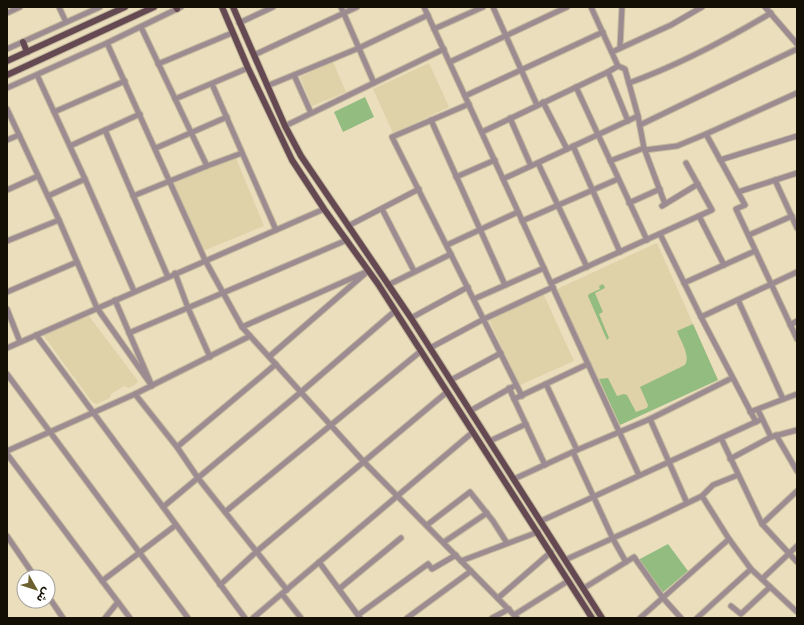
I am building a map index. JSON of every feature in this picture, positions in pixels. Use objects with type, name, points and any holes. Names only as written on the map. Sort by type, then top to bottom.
[{"type":"main road","points":[[7,61],[125,7]]},
{"type":"main road","points":[[7,75],[154,7]]},
{"type":"main road","points":[[222,7],[248,68],[292,160],[395,311],[592,618]]},
{"type":"main road","points":[[233,7],[285,126],[301,156],[451,380],[602,618]]},
{"type":"main road","points":[[226,18],[236,15]]},
{"type":"main road","points":[[23,42],[27,52]]},
{"type":"main road","points":[[462,415],[470,411]]},
{"type":"street","points":[[7,13],[20,7]]},
{"type":"street","points":[[59,7],[66,22]]},
{"type":"street","points":[[7,49],[93,8],[100,7]]},
{"type":"street","points":[[239,23],[273,7]]},
{"type":"street","points":[[341,7],[374,83]]},
{"type":"street","points":[[254,55],[357,7]]},
{"type":"street","points":[[424,7],[639,475]]},
{"type":"street","points":[[434,29],[483,7]]},
{"type":"street","points":[[493,7],[537,105]]},
{"type":"street","points":[[450,62],[567,7]]},
{"type":"street","points":[[591,7],[618,66],[625,69],[638,116],[644,149],[660,189],[664,205],[698,184]]},
{"type":"street","points":[[620,48],[622,7]]},
{"type":"street","points":[[612,52],[672,25],[702,7]]},
{"type":"street","points":[[766,7],[797,44]]},
{"type":"street","points":[[7,88],[107,43],[178,8]]},
{"type":"street","points":[[629,83],[654,74],[733,35],[771,13]]},
{"type":"street","points":[[267,86],[359,48],[428,14]]},
{"type":"street","points":[[141,27],[206,166]]},
{"type":"street","points":[[465,96],[603,32]]},
{"type":"street","points":[[158,64],[232,33]]},
{"type":"street","points":[[107,43],[156,148],[205,260],[242,327],[270,356],[364,462],[516,616],[568,581]]},
{"type":"street","points":[[285,126],[444,49]]},
{"type":"street","points":[[640,125],[797,49]]},
{"type":"street","points":[[482,132],[618,66]]},
{"type":"street","points":[[175,99],[248,68]]},
{"type":"street","points":[[608,72],[628,121]]},
{"type":"street","points":[[37,75],[134,291]]},
{"type":"street","points":[[294,75],[311,113]]},
{"type":"street","points":[[54,112],[125,81]]},
{"type":"street","points":[[212,84],[276,230]]},
{"type":"street","points":[[576,87],[647,240]]},
{"type":"street","points":[[610,161],[644,149],[677,146],[797,93]]},
{"type":"street","points":[[543,102],[567,149]]},
{"type":"street","points":[[469,104],[392,136],[522,396]]},
{"type":"street","points":[[7,109],[48,196],[97,308],[152,386]]},
{"type":"street","points":[[70,146],[140,114]]},
{"type":"street","points":[[503,179],[638,116]]},
{"type":"street","points":[[156,148],[227,117]]},
{"type":"street","points":[[510,118],[532,166]]},
{"type":"street","points":[[431,120],[505,285]]},
{"type":"street","points":[[105,130],[168,277]]},
{"type":"street","points":[[706,134],[745,205],[736,209],[797,339]]},
{"type":"street","points":[[7,140],[19,135]]},
{"type":"street","points":[[720,160],[797,136]]},
{"type":"street","points":[[573,146],[620,252]]},
{"type":"street","points":[[133,196],[242,153]]},
{"type":"street","points":[[456,177],[495,160]]},
{"type":"street","points":[[538,163],[587,267]]},
{"type":"street","points":[[430,348],[587,267],[712,210],[686,163]]},
{"type":"street","points":[[738,192],[797,173]]},
{"type":"street","points":[[7,190],[38,176]]},
{"type":"street","points":[[48,196],[85,179]]},
{"type":"street","points":[[522,221],[618,179]]},
{"type":"street","points":[[775,180],[797,228]]},
{"type":"street","points":[[348,226],[419,189]]},
{"type":"street","points":[[630,203],[660,189]]},
{"type":"street","points":[[7,348],[324,208]]},
{"type":"street","points":[[382,209],[414,271]]},
{"type":"street","points":[[447,245],[518,212]]},
{"type":"street","points":[[699,216],[724,265]]},
{"type":"street","points":[[748,235],[792,218]]},
{"type":"street","points":[[7,241],[58,220]]},
{"type":"street","points":[[660,234],[732,378],[756,422]]},
{"type":"street","points":[[129,333],[347,240]]},
{"type":"street","points":[[684,283],[755,251]]},
{"type":"street","points":[[388,284],[451,254]]},
{"type":"street","points":[[7,292],[77,262]]},
{"type":"street","points":[[474,299],[544,268]]},
{"type":"street","points":[[242,327],[368,271]]},
{"type":"street","points":[[270,356],[368,271]]},
{"type":"street","points":[[701,317],[797,272]]},
{"type":"street","points":[[175,273],[188,308],[210,356]]},
{"type":"street","points":[[410,318],[468,287]]},
{"type":"street","points":[[115,300],[152,386]]},
{"type":"street","points":[[738,300],[783,399]]},
{"type":"street","points":[[7,309],[20,342]]},
{"type":"street","points":[[163,507],[301,392],[395,311]]},
{"type":"street","points":[[790,325],[797,321]]},
{"type":"street","points":[[36,334],[245,618]]},
{"type":"street","points":[[7,451],[152,386],[250,336]]},
{"type":"street","points":[[224,512],[332,426],[421,351]]},
{"type":"street","points":[[451,380],[501,353]]},
{"type":"street","points":[[177,447],[276,364]]},
{"type":"street","points":[[514,399],[588,364]]},
{"type":"street","points":[[7,374],[188,618]]},
{"type":"street","points":[[514,479],[650,418],[732,378]]},
{"type":"street","points":[[546,384],[613,539],[626,562]]},
{"type":"street","points":[[470,411],[516,385]]},
{"type":"street","points":[[509,388],[545,465]]},
{"type":"street","points":[[220,585],[256,552],[447,392]]},
{"type":"street","points":[[135,394],[177,447],[224,512],[287,590]]},
{"type":"street","points":[[750,412],[797,394]]},
{"type":"street","points":[[758,410],[762,419],[797,471]]},
{"type":"street","points":[[650,418],[687,503]]},
{"type":"street","points":[[541,520],[762,419]]},
{"type":"street","points":[[490,441],[526,424]]},
{"type":"street","points":[[730,459],[773,436],[797,430]]},
{"type":"street","points":[[253,618],[473,432]]},
{"type":"street","points":[[721,438],[762,524],[788,554],[797,562]]},
{"type":"street","points":[[7,454],[130,618]]},
{"type":"street","points":[[565,560],[613,539],[702,496],[713,485],[738,475]]},
{"type":"street","points":[[762,524],[797,491]]},
{"type":"street","points":[[427,525],[470,492],[487,513],[507,543]]},
{"type":"street","points":[[702,496],[729,539],[752,569],[797,612]]},
{"type":"street","points":[[444,542],[487,513]]},
{"type":"street","points":[[102,581],[176,525]]},
{"type":"street","points":[[461,561],[538,532]]},
{"type":"street","points":[[7,536],[30,569]]},
{"type":"street","points":[[339,589],[401,538]]},
{"type":"street","points":[[640,618],[729,539]]},
{"type":"street","points":[[762,580],[797,546]]},
{"type":"street","points":[[498,598],[551,552]]},
{"type":"street","points":[[319,562],[359,617],[428,564],[432,569],[456,555]]},
{"type":"street","points":[[584,588],[634,557],[663,598],[681,618]]},
{"type":"street","points":[[697,618],[752,569]]},
{"type":"street","points":[[407,618],[471,571]]},
{"type":"street","points":[[741,614],[770,587]]},
{"type":"street","points":[[282,594],[300,618]]},
{"type":"street","points":[[105,618],[118,602]]},
{"type":"street","points":[[731,606],[746,618]]},
{"type":"street","points":[[56,608],[63,618]]},
{"type":"street","points":[[492,618],[509,609]]},
{"type":"shaded area","points":[[333,62],[346,92],[312,106],[300,77]]},
{"type":"shaded area","points":[[429,63],[449,107],[393,133],[373,89]]},
{"type":"shaded area","points":[[236,158],[264,226],[203,251],[174,183]]},
{"type":"shaded area","points":[[657,243],[718,380],[620,425],[557,289]]},
{"type":"shaded area","points":[[543,293],[574,361],[520,385],[489,320]]},
{"type":"shaded area","points":[[89,316],[138,381],[129,388],[124,386],[111,394],[110,398],[97,404],[92,402],[44,336],[47,332]]},
{"type":"green space","points":[[365,97],[374,117],[343,132],[334,112]]},
{"type":"green space","points":[[603,284],[605,288],[595,293],[603,312],[599,314],[609,338],[607,340],[588,296],[589,294],[600,289],[599,286]]},
{"type":"green space","points":[[693,324],[718,380],[620,425],[599,379],[608,378],[617,396],[624,394],[627,395],[636,412],[647,408],[648,405],[640,387],[685,365],[687,357],[677,331]]},
{"type":"green space","points":[[668,544],[688,571],[662,593],[638,560]]}]
